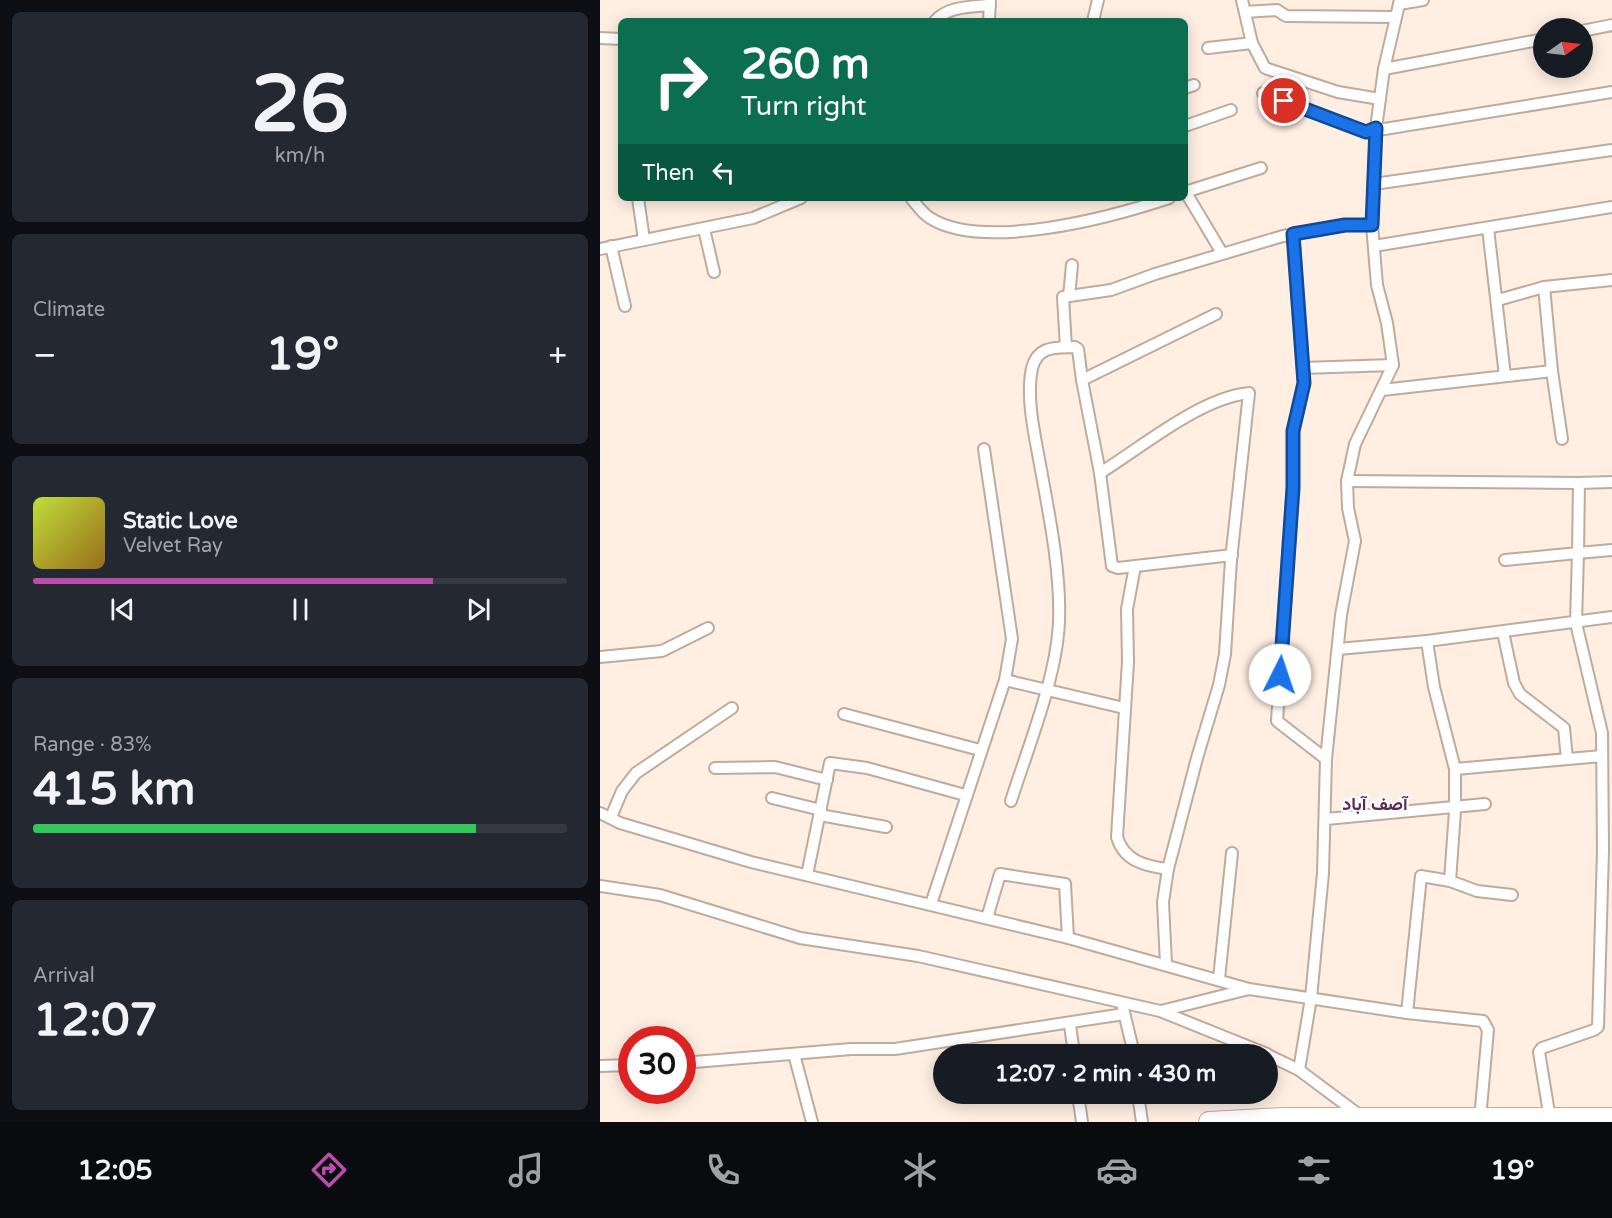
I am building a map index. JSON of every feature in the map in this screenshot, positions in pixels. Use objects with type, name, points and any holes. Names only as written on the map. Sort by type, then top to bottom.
[{"type":"highway","points":[[1209,1122],[1282,1118],[1612,1118]]},
{"type":"street","points":[[1094,18],[1098,0]]},
{"type":"street","points":[[1242,0],[1252,43],[1265,68],[1338,92],[1380,99]]},
{"type":"street","points":[[1299,1070],[1311,998],[1326,819],[1326,759],[1338,649],[1354,541],[1347,481],[1355,444],[1393,365],[1387,323],[1377,285],[1372,225],[1376,128],[1384,69],[1399,2],[1423,0]]},
{"type":"street","points":[[938,18],[953,9],[990,2],[989,18]]},
{"type":"street","points":[[1245,12],[1277,10],[1286,16],[1396,18]]},
{"type":"street","points":[[1593,29],[1612,26]]},
{"type":"street","points":[[600,38],[618,39]]},
{"type":"street","points":[[1384,69],[1533,41]]},
{"type":"street","points":[[1208,48],[1252,43]]},
{"type":"street","points":[[1263,93],[1366,132],[1376,128],[1612,92]]},
{"type":"street","points":[[1188,125],[1231,110]]},
{"type":"street","points":[[1374,184],[1612,150]]},
{"type":"street","points":[[1188,191],[1261,168]]},
{"type":"street","points":[[1188,197],[1222,253]]},
{"type":"street","points":[[638,201],[644,240]]},
{"type":"street","points":[[625,306],[606,248],[753,218],[794,201]]},
{"type":"street","points":[[914,201],[923,212],[940,222],[980,230],[1065,226],[1118,214],[1159,201]]},
{"type":"street","points":[[1374,246],[1612,207]]},
{"type":"street","points":[[1066,347],[1063,297],[1111,290],[1222,253],[1293,234],[1345,225],[1372,225]]},
{"type":"street","points":[[1488,228],[1505,376]]},
{"type":"street","points":[[704,229],[714,272]]},
{"type":"street","points":[[1293,234],[1304,383],[1293,431],[1293,488],[1277,721],[1326,759]]},
{"type":"street","points":[[1069,296],[1072,265]]},
{"type":"street","points":[[1498,300],[1544,288],[1612,280]]},
{"type":"street","points":[[1544,288],[1552,371],[1562,440]]},
{"type":"street","points":[[1082,380],[1215,314]]},
{"type":"street","points":[[1011,801],[1047,691],[1059,622],[1056,579],[1035,435],[1032,368],[1040,352],[1045,349],[1066,347],[1078,349],[1100,473],[1112,566],[1118,568],[1232,555]]},
{"type":"street","points":[[1303,368],[1393,365]]},
{"type":"street","points":[[1382,390],[1552,371]]},
{"type":"street","points":[[1100,473],[1198,410],[1232,394],[1249,393],[1232,555],[1225,654],[1219,685],[1168,869],[1163,902],[1166,964]]},
{"type":"street","points":[[931,904],[965,795],[1005,680],[1012,639],[984,449]]},
{"type":"street","points":[[1347,481],[1612,482]]},
{"type":"street","points":[[1550,1119],[1539,1052],[1542,1048],[1598,1027],[1607,789],[1602,756],[1607,733],[1576,623],[1579,483]]},
{"type":"street","points":[[1505,560],[1612,550]]},
{"type":"street","points":[[1135,566],[1128,609],[1128,662],[1117,837],[1121,849],[1131,858],[1146,866],[1168,869]]},
{"type":"street","points":[[1338,649],[1427,641],[1612,617]]},
{"type":"street","points":[[600,657],[662,651],[708,628]]},
{"type":"street","points":[[1503,632],[1514,683],[1520,694],[1564,728],[1568,759]]},
{"type":"street","points":[[1427,641],[1434,687],[1455,769],[1450,881]]},
{"type":"street","points":[[1005,680],[1124,708]]},
{"type":"street","points":[[732,708],[636,773],[605,815],[620,824],[751,862],[1068,938],[1249,989],[1485,1023],[1488,1030],[1480,1119]]},
{"type":"street","points":[[844,714],[980,750]]},
{"type":"street","points":[[1455,769],[1602,756]]},
{"type":"street","points":[[807,875],[830,763],[867,768],[965,795]]},
{"type":"street","points":[[715,768],[775,766],[827,780]]},
{"type":"street","points":[[772,798],[820,813],[886,827]]},
{"type":"street","points":[[1326,819],[1485,804]]},
{"type":"street","points":[[1219,979],[1232,853]]},
{"type":"street","points":[[987,918],[1000,874],[1065,884],[1068,938]]},
{"type":"street","points":[[1407,1013],[1421,876],[1450,881],[1477,891],[1512,895]]},
{"type":"street","points":[[600,886],[660,895],[800,938],[918,956],[1121,1001],[1160,1011],[1240,1044]]},
{"type":"street","points":[[1600,928],[1612,928]]},
{"type":"street","points":[[1160,1011],[1249,989]]},
{"type":"street","points":[[1121,1001],[1132,1044]]},
{"type":"street","points":[[696,1062],[851,1049],[895,1049],[1070,1025],[1124,1014]]},
{"type":"street","points":[[1070,1025],[1073,1044]]},
{"type":"street","points":[[794,1054],[812,1122]]},
{"type":"street","points":[[1278,1060],[1299,1070],[1364,1118]]},
{"type":"street","points":[[600,1066],[618,1065]]},
{"type":"street","points":[[1079,1104],[1082,1122]]},
{"type":"street","points":[[1139,1104],[1142,1122]]},
{"type":"district","name":"آصف آباد","points":[[1375,804]]},
{"type":"route","points":[[1280,675],[1293,488],[1293,431],[1304,383],[1293,234],[1345,225],[1372,225],[1376,128],[1366,132],[1284,101]]}]
